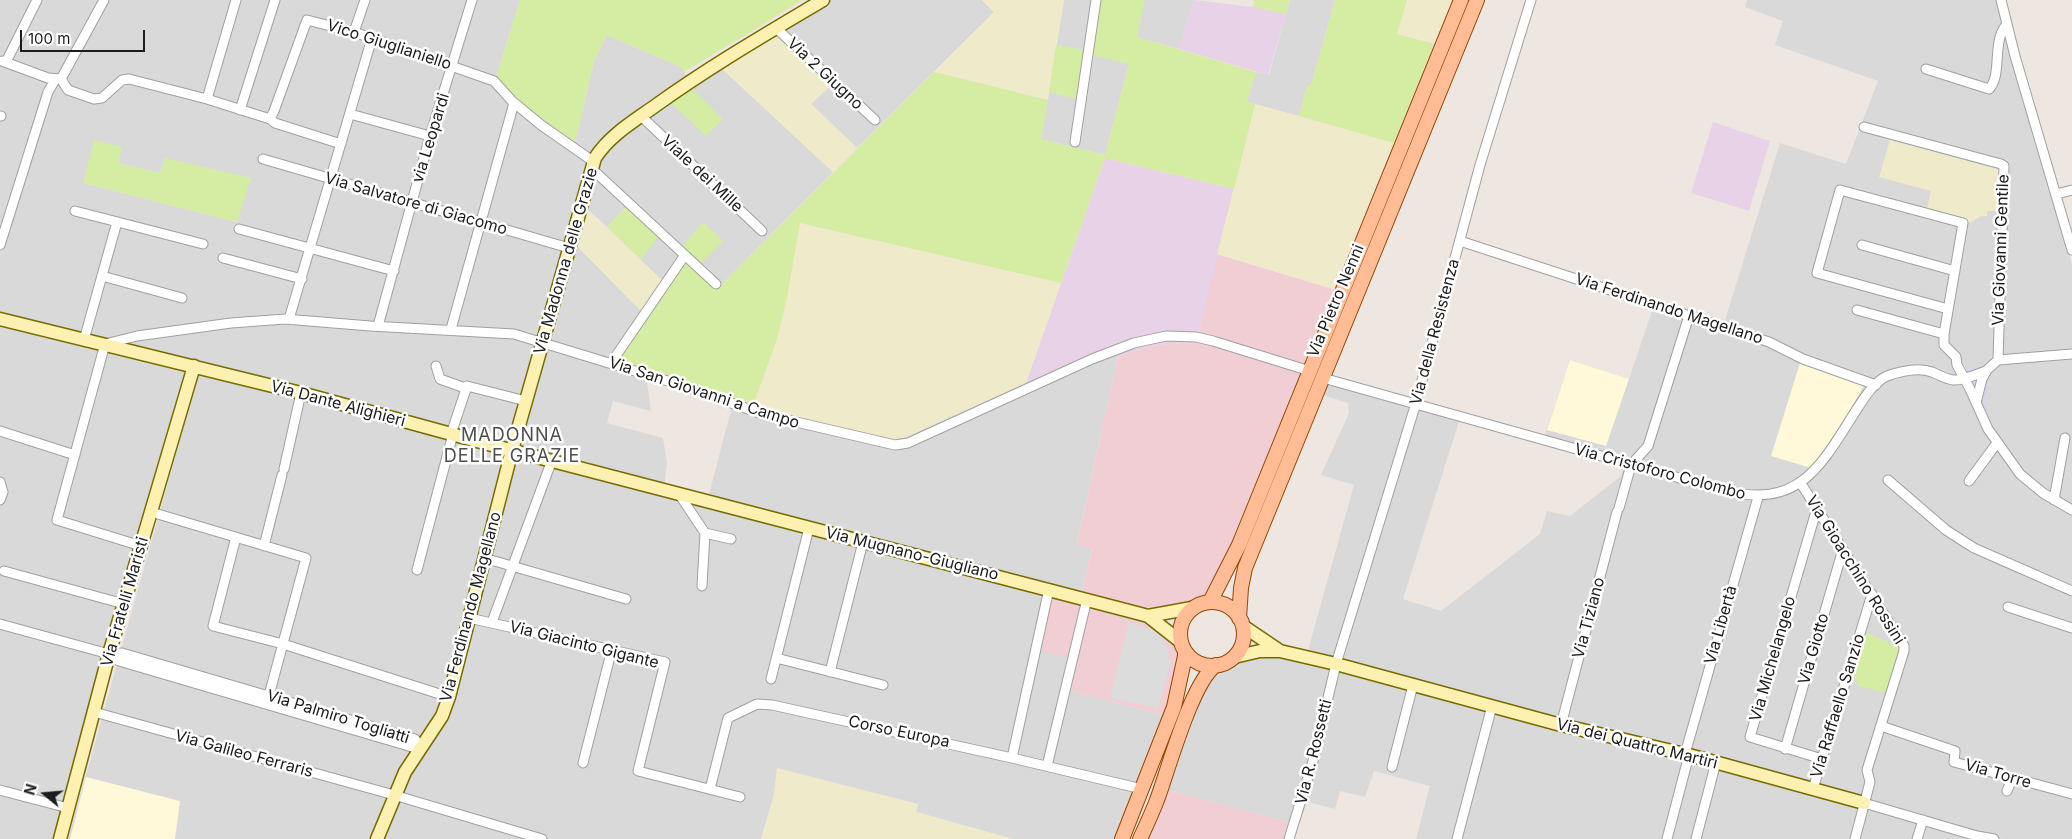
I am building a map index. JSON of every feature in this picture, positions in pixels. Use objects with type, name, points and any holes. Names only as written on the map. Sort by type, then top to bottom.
[{"type":"main road","name":"Via Pietro Nenni","points":[[1210,602],[1240,545],[1461,0]]},
{"type":"main road","name":"Via Pietro Nenni","points":[[1241,622],[1240,588],[1245,568],[1476,0]]},
{"type":"main road","points":[[1122,839],[1174,707],[1185,656],[1182,623],[1192,608],[1210,602],[1227,605],[1241,622],[1242,643],[1234,657],[1211,668],[1204,680],[1190,709],[1156,802],[1140,839]]},
{"type":"main road","points":[[1183,646],[1198,662],[1216,665]]},
{"type":"street","points":[[37,0],[3,61],[58,80],[68,90],[94,99],[102,98],[122,80],[129,79],[208,99],[341,144]]},
{"type":"street","points":[[0,245],[48,92],[58,80],[104,0]]},
{"type":"street","points":[[208,99],[236,0]]},
{"type":"street","points":[[240,110],[275,0]]},
{"type":"street","points":[[354,32],[365,0]]},
{"type":"street","name":"via Leopardi","points":[[378,326],[430,136],[472,0]]},
{"type":"street","name":"Via Madonna delle Grazie","points":[[512,450],[592,165],[608,142],[641,116],[724,59],[823,0]]},
{"type":"street","points":[[1075,142],[1096,0]]},
{"type":"street","name":"Via della Resistenza","points":[[1336,664],[1416,403],[1480,165],[1531,0]]},
{"type":"street","points":[[2001,0],[2072,250]]},
{"type":"street","name":"Vico Giuglianiello","points":[[270,119],[307,20],[354,32],[494,81],[514,103],[592,165],[716,284]]},
{"type":"street","points":[[1926,69],[1989,89],[1994,81],[1999,38],[2007,24]]},
{"type":"street","name":"Via 2 Giugno","points":[[776,28],[875,120]]},
{"type":"street","points":[[290,319],[372,38]]},
{"type":"street","points":[[451,329],[514,103]]},
{"type":"street","points":[[350,114],[430,136]]},
{"type":"street","name":"Viale dei Mille","points":[[641,116],[762,231]]},
{"type":"street","name":"Via Giovanni Gentile","points":[[1864,127],[2004,166],[1998,360]]},
{"type":"street","name":"Via Salvatore di Giacomo","points":[[263,159],[569,248]]},
{"type":"street","points":[[1948,309],[1817,273],[1840,190],[1963,223],[1944,334],[1944,345],[1956,357],[1957,365],[1984,422],[2020,474],[2030,484],[2072,510]]},
{"type":"street","points":[[2056,194],[2072,190]]},
{"type":"street","points":[[75,211],[203,244]]},
{"type":"street","points":[[84,340],[117,222]]},
{"type":"street","points":[[239,229],[394,271]]},
{"type":"street","name":"Via Ferdinando Magellano","points":[[1460,241],[1769,342],[1803,359],[1876,385]]},
{"type":"street","points":[[1862,245],[1955,271]]},
{"type":"street","points":[[611,363],[684,255]]},
{"type":"street","points":[[223,258],[302,279]]},
{"type":"street","points":[[102,276],[182,298]]},
{"type":"street","points":[[1857,310],[1944,334]]},
{"type":"street","name":"Via Dante Alighieri","points":[[0,319],[301,393],[677,493]]},
{"type":"street","name":"Via San Giovanni a Campo","points":[[105,344],[146,335],[231,323],[290,319],[514,334],[684,386],[762,414],[895,444],[908,443],[1092,359],[1134,343],[1166,336],[1196,337],[1310,371]]},
{"type":"street","points":[[1631,465],[1648,446],[1687,322]]},
{"type":"street","points":[[105,344],[57,520],[141,546]]},
{"type":"street","points":[[1976,403],[1986,371],[1998,360],[2072,354]]},
{"type":"street","name":"Via Fratelli Maristi","points":[[60,839],[109,654],[194,366]]},
{"type":"street","points":[[436,366],[440,379],[465,388],[470,386],[526,401]]},
{"type":"street","name":"Via Cristoforo Colombo","points":[[1323,378],[1731,493],[1758,497],[1781,493],[1800,482],[1819,465],[1862,402],[1876,385],[1886,377],[1908,370],[1924,370],[1950,379],[1963,378]]},
{"type":"street","points":[[1963,378],[1986,371]]},
{"type":"street","points":[[417,570],[465,388]]},
{"type":"street","points":[[264,546],[301,393]]},
{"type":"street","points":[[0,431],[75,455]]},
{"type":"street","points":[[2054,500],[2065,438]]},
{"type":"street","points":[[1969,481],[1997,443]]},
{"type":"street","name":"Via Ferdinando Magellano","points":[[377,839],[405,772],[442,716],[449,697],[512,450]]},
{"type":"street","points":[[492,622],[552,460]]},
{"type":"street","name":"Via Tiziano","points":[[1561,725],[1631,465]]},
{"type":"street","points":[[1888,480],[1946,530],[1974,548],[2072,591]]},
{"type":"street","points":[[0,482],[2,492],[0,500]]},
{"type":"street","name":"Via Gioacchino Rossini","points":[[1800,482],[1903,643],[1904,649],[1867,770],[1870,782],[1855,839]]},
{"type":"street","points":[[677,493],[705,533],[702,586]]},
{"type":"street","name":"Via Mugnano-Giugliano","points":[[677,493],[1148,616],[1183,646]]},
{"type":"street","name":"Via Libertà","points":[[1667,839],[1687,755],[1758,497]]},
{"type":"street","name":"Via Michelangelo","points":[[1817,508],[1750,737],[1822,759]]},
{"type":"street","points":[[151,512],[306,558],[268,700]]},
{"type":"street","points":[[771,679],[809,528]]},
{"type":"street","points":[[705,533],[731,540]]},
{"type":"street","points":[[236,537],[213,626],[283,644],[449,697]]},
{"type":"street","points":[[830,672],[863,542]]},
{"type":"street","name":"Via Giotto","points":[[1785,749],[1843,550]]},
{"type":"street","points":[[484,558],[626,598]]},
{"type":"street","points":[[4,571],[124,604]]},
{"type":"street","points":[[1012,758],[1049,589]]},
{"type":"street","name":"Via Raffaello Sanzio","points":[[1813,789],[1872,594]]},
{"type":"street","points":[[1047,766],[1087,599]]},
{"type":"street","points":[[2008,607],[2072,628]]},
{"type":"street","name":"Via Mugnano-Giugliano","points":[[1148,616],[1192,608]]},
{"type":"street","name":"Via Giacinto Gigante","points":[[469,618],[665,662],[638,771],[740,797]]},
{"type":"street","name":"Via dei Quattro Martiri","points":[[1241,622],[1280,651]]},
{"type":"street","name":"Via Palmiro Togliatti","points":[[0,624],[109,654],[119,661],[268,700],[412,747],[421,748]]},
{"type":"street","points":[[583,763],[612,649]]},
{"type":"street","name":"Via dei Quattro Martiri","points":[[1234,657],[1260,651],[1280,651],[1336,664],[1561,725],[1716,762],[1992,839]]},
{"type":"street","points":[[776,658],[884,685]]},
{"type":"street","name":"Via R. Rossetti","points":[[1289,839],[1311,770],[1336,664]]},
{"type":"street","points":[[1392,767],[1413,685]]},
{"type":"street","name":"Corso Europa","points":[[710,789],[728,718],[757,704],[775,705],[1142,789]]},
{"type":"street","points":[[1457,839],[1492,706]]},
{"type":"street","name":"Via Galileo Ferraris","points":[[94,712],[394,795],[542,839]]},
{"type":"street","name":"Via Torre","points":[[1881,726],[1955,751],[1954,762],[2072,794]]},
{"type":"street","points":[[1696,839],[1716,762]]},
{"type":"street","points":[[2007,791],[2012,778]]},
{"type":"street","points":[[0,790],[68,808]]},
{"type":"street","points":[[1917,839],[1923,820]]},
{"type":"shaded area","points":[[0,0],[520,0],[496,77],[575,143],[594,61],[607,35],[681,67],[688,78],[603,142],[511,448],[0,317]],"holes":[[[122,147],[118,163],[160,173],[165,158],[237,222],[83,183]]]},
{"type":"shaded area","points":[[827,0],[982,0],[994,12],[857,148],[811,104],[830,86],[771,32]]},
{"type":"shaded area","points":[[982,0],[1064,0],[1048,100],[934,72],[994,12]]},
{"type":"shaded area","points":[[1064,0],[1194,0],[1179,49],[1136,37],[1105,155],[1041,139]]},
{"type":"shaded area","points":[[1194,0],[1269,9],[1286,14],[1268,75],[1179,49]]},
{"type":"shaded area","points":[[1290,0],[1335,0],[1311,86],[1307,86],[1299,116],[1247,102],[1256,72],[1269,75]]},
{"type":"shaded area","points":[[1407,0],[1452,0],[1434,44],[1397,34]]},
{"type":"shaded area","points":[[1747,0],[1998,0],[2072,265],[2072,839],[2002,839],[1307,654],[1354,485],[1321,475],[1349,413],[1348,403],[1320,394],[1328,376],[1462,412],[1403,599],[1441,611],[1540,534],[1547,511],[1570,516],[1621,476],[1624,467],[1542,444],[1570,360],[1629,379],[1656,299],[1725,320],[1780,143],[1846,164],[1878,81],[1775,45],[1783,21],[1745,7]]},
{"type":"shaded area","points":[[775,35],[830,86],[811,104],[857,148],[833,172],[721,68]]},
{"type":"shaded area","points":[[718,65],[833,172],[716,290],[667,286],[641,260],[657,236],[626,207],[607,227],[583,205],[602,151]]},
{"type":"shaded area","points":[[1255,104],[1394,143],[1333,289],[1217,254]]},
{"type":"shaded area","points":[[1713,122],[1770,141],[1749,211],[1691,193]]},
{"type":"shaded area","points":[[1890,140],[2001,170],[1999,211],[1987,211],[1987,216],[1981,216],[1966,225],[1967,219],[1927,208],[1931,191],[1879,177]]},
{"type":"shaded area","points":[[1105,158],[1234,189],[1196,344],[1182,343],[1150,346],[1118,356],[1114,348],[1024,389]]},
{"type":"shaded area","points":[[585,208],[662,280],[641,311],[576,245]]},
{"type":"shaded area","points":[[799,223],[1061,283],[1026,383],[904,438],[893,439],[804,420],[753,406],[776,342],[786,303]]},
{"type":"shaded area","points":[[576,245],[647,317],[618,359],[645,368],[651,411],[613,401],[607,423],[663,438],[667,463],[664,488],[515,449]]},
{"type":"shaded area","points":[[1217,254],[1339,291],[1242,531],[1207,599],[1199,600],[1192,605],[1148,612],[1081,595],[1092,549],[1077,545],[1118,356],[1150,346],[1182,343],[1196,344]]},
{"type":"shaded area","points":[[0,323],[189,369],[56,839],[0,839]]},
{"type":"shaded area","points":[[1114,348],[1118,356],[1077,544],[1092,548],[1081,595],[708,498],[734,399],[768,411],[904,438],[1026,383],[1025,388]]},
{"type":"shaded area","points":[[1570,360],[1629,379],[1606,446],[1547,430]]},
{"type":"shaded area","points":[[1800,363],[1865,384],[1830,443],[1811,468],[1771,456]]},
{"type":"shaded area","points":[[1954,364],[1968,369],[1968,366],[1991,371],[1985,400],[1989,404],[1981,425],[1961,385],[1949,381]]},
{"type":"shaded area","points":[[199,372],[510,452],[447,694],[372,839],[68,839]]},
{"type":"shaded area","points":[[513,453],[1052,593],[1078,659],[1071,691],[1167,716],[1115,839],[1013,839],[916,812],[918,805],[777,768],[774,795],[761,839],[380,839],[396,799],[433,737]]},
{"type":"shaded area","points":[[1052,593],[1146,618],[1178,643],[1182,652],[1167,716],[1071,691],[1078,659],[1040,651]]},
{"type":"shaded area","points":[[1129,622],[1154,631],[1163,639],[1169,649],[1167,660],[1171,661],[1158,708],[1110,698]]},
{"type":"shaded area","points":[[1261,653],[1282,654],[1722,767],[1974,839],[1416,839],[1430,786],[1374,771],[1365,797],[1340,791],[1335,809],[1307,802],[1299,825],[1165,789],[1195,710],[1215,671],[1236,661]]},
{"type":"shaded area","points":[[104,718],[382,795],[382,797],[104,721]]},
{"type":"shaded area","points":[[777,768],[918,804],[916,812],[1013,839],[761,839],[774,795]]},
{"type":"shaded area","points":[[86,777],[180,801],[175,839],[70,839]]},
{"type":"shaded area","points":[[1165,789],[1299,825],[1294,839],[1144,839]]},
{"type":"green space","points":[[520,0],[803,0],[684,72],[681,67],[607,35],[594,61],[575,143],[517,99],[496,77]]},
{"type":"green space","points":[[1100,0],[1145,0],[1137,37],[1256,72],[1247,102],[1255,104],[1234,189],[1105,158],[1061,283],[800,223],[786,303],[776,342],[753,406],[678,378],[618,360],[685,261],[716,290],[934,72],[1048,100],[1041,139],[1105,155],[1129,64],[1092,55]]},
{"type":"green space","points":[[1254,0],[1290,0],[1286,14],[1253,7]]},
{"type":"green space","points":[[1335,0],[1407,0],[1397,34],[1434,44],[1394,143],[1299,116],[1307,85],[1311,86]]},
{"type":"green space","points":[[1056,45],[1085,50],[1078,99],[1049,92]]},
{"type":"green space","points":[[691,88],[723,119],[706,136],[670,102]]},
{"type":"green space","points":[[94,140],[122,147],[118,163],[160,173],[165,158],[251,178],[237,222],[83,183]]},
{"type":"green space","points":[[626,207],[658,237],[641,260],[607,227]]},
{"type":"green space","points":[[703,222],[723,241],[701,264],[682,246]]},
{"type":"green space","points":[[1864,632],[1901,647],[1888,693],[1858,686],[1857,679],[1851,676]]},
{"type":"district","name":"MADONNA DELLE GRAZIE","points":[[512,446]]}]
